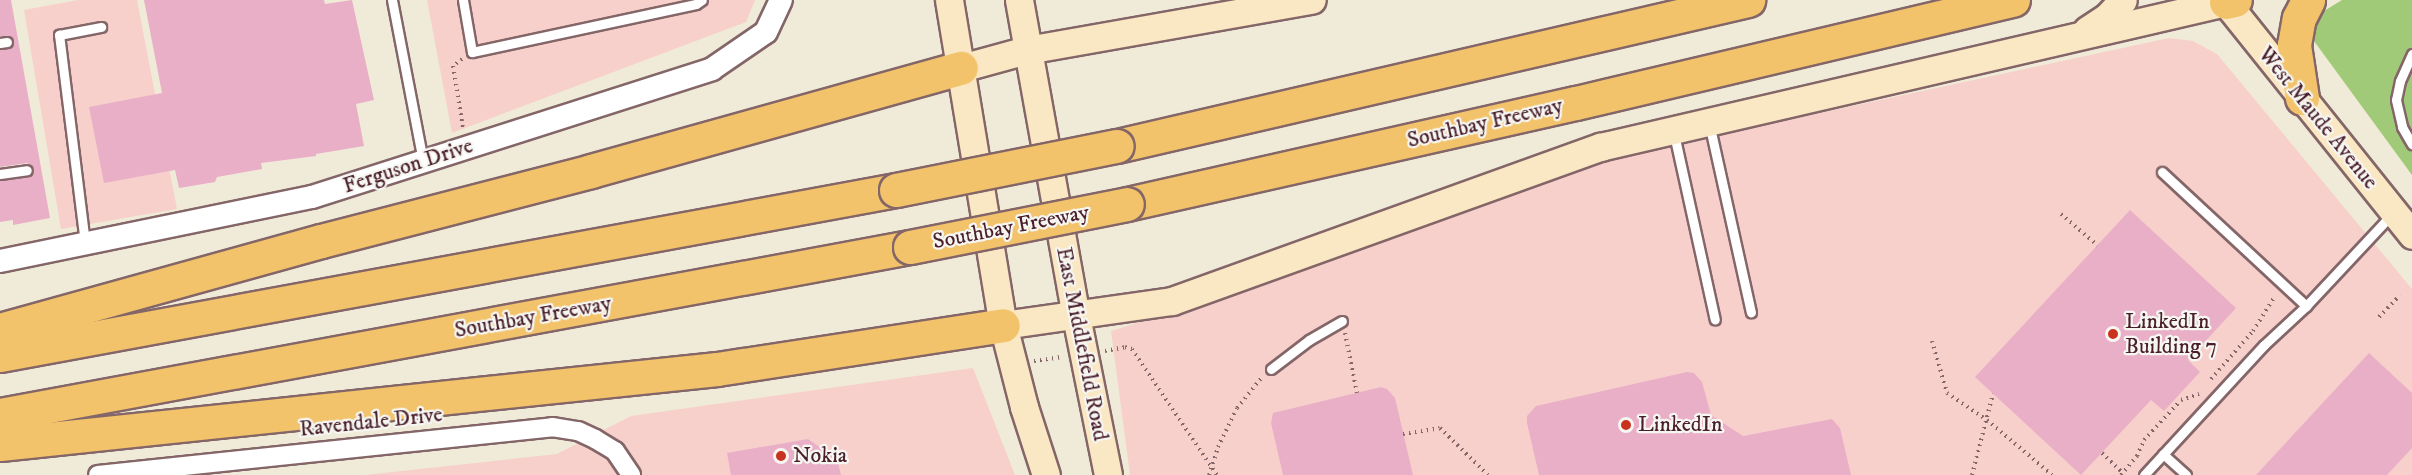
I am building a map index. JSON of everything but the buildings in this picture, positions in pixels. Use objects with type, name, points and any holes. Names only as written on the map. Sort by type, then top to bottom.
[{"type":"highway","points":[[0,355],[896,190],[1117,146],[1748,0]]},
{"type":"highway","points":[[2302,98],[2294,45],[2299,18],[2308,0]]},
{"type":"highway","name":"Southbay Freeway","points":[[0,415],[910,247],[1127,204],[2004,2]]},
{"type":"highway","points":[[0,330],[321,241],[591,171],[961,68]]},
{"type":"highway","points":[[0,444],[717,369],[1003,325]]},
{"type":"main road","points":[[949,0],[1003,325],[1024,407],[1046,475]]},
{"type":"main road","name":"East Middlefield Road","points":[[1019,0],[1076,316],[1108,475]]},
{"type":"main road","points":[[961,68],[1028,50],[1312,0]]},
{"type":"main road","points":[[2076,37],[2107,17],[2123,0]]},
{"type":"main road","points":[[1003,325],[1172,301],[1600,147],[2228,1]]},
{"type":"main road","name":"West Maude Avenue","points":[[2228,1],[2412,236]]},
{"type":"street","name":"Ferguson Drive","points":[[0,261],[312,197],[712,69],[766,32],[781,0]]},
{"type":"street","name":"Ravendale Drive","points":[[98,475],[552,427],[578,431],[596,439],[615,451],[631,475]]},
{"type":"lane","points":[[392,0],[423,161]]},
{"type":"lane","points":[[463,0],[472,52],[696,4],[702,0]]},
{"type":"lane","points":[[85,243],[59,35],[101,27]]},
{"type":"lane","points":[[2412,54],[2400,81],[2396,100],[2402,127],[2412,144]]},
{"type":"lane","points":[[1709,120],[1750,312]]},
{"type":"lane","points":[[1673,129],[1715,320]]},
{"type":"lane","points":[[0,174],[27,170]]},
{"type":"lane","points":[[2162,172],[2306,306]]},
{"type":"lane","points":[[2144,475],[2264,345],[2306,306],[2394,212]]},
{"type":"lane","points":[[1270,369],[1310,340],[1342,321]]},
{"type":"lane","points":[[2163,454],[2186,475]]},
{"type":"path","points":[[467,147],[453,66],[472,52]]},
{"type":"path","points":[[2061,214],[2097,245]]},
{"type":"path","points":[[2379,317],[2400,295]]},
{"type":"path","points":[[2102,453],[2122,474],[2137,456],[2144,440],[2181,399],[2198,395],[2253,331],[2275,296]]},
{"type":"path","points":[[1342,321],[1357,393]]},
{"type":"path","points":[[1932,341],[1947,393],[1987,420],[2052,475]]},
{"type":"path","points":[[1014,364],[1117,348],[1132,349],[1217,475]]},
{"type":"path","points":[[1209,475],[1237,408],[1251,388],[1270,369]]},
{"type":"path","points":[[1972,475],[1994,394]]},
{"type":"path","points":[[1403,434],[1440,428],[1488,475]]},
{"type":"shaded area","points":[[78,0],[137,0],[177,209],[61,229],[24,10]]},
{"type":"shaded area","points":[[427,0],[755,0],[746,22],[452,133]]},
{"type":"shaded area","points":[[2169,38],[2193,41],[2217,54],[2412,289],[2412,475],[1130,475],[1111,331],[1166,314],[1605,159]]},
{"type":"shaded area","points":[[973,368],[1015,475],[365,475],[557,454],[631,416]]},
{"type":"green space","points":[[2342,0],[2412,0],[2412,175],[2314,41],[2316,25],[2324,11]]},
{"type":"place","name":"LinkedIn Building 7","points":[[2113,334]]},
{"type":"place","name":"LinkedIn","points":[[1626,425]]},
{"type":"place","name":"Nokia","points":[[781,456]]}]
